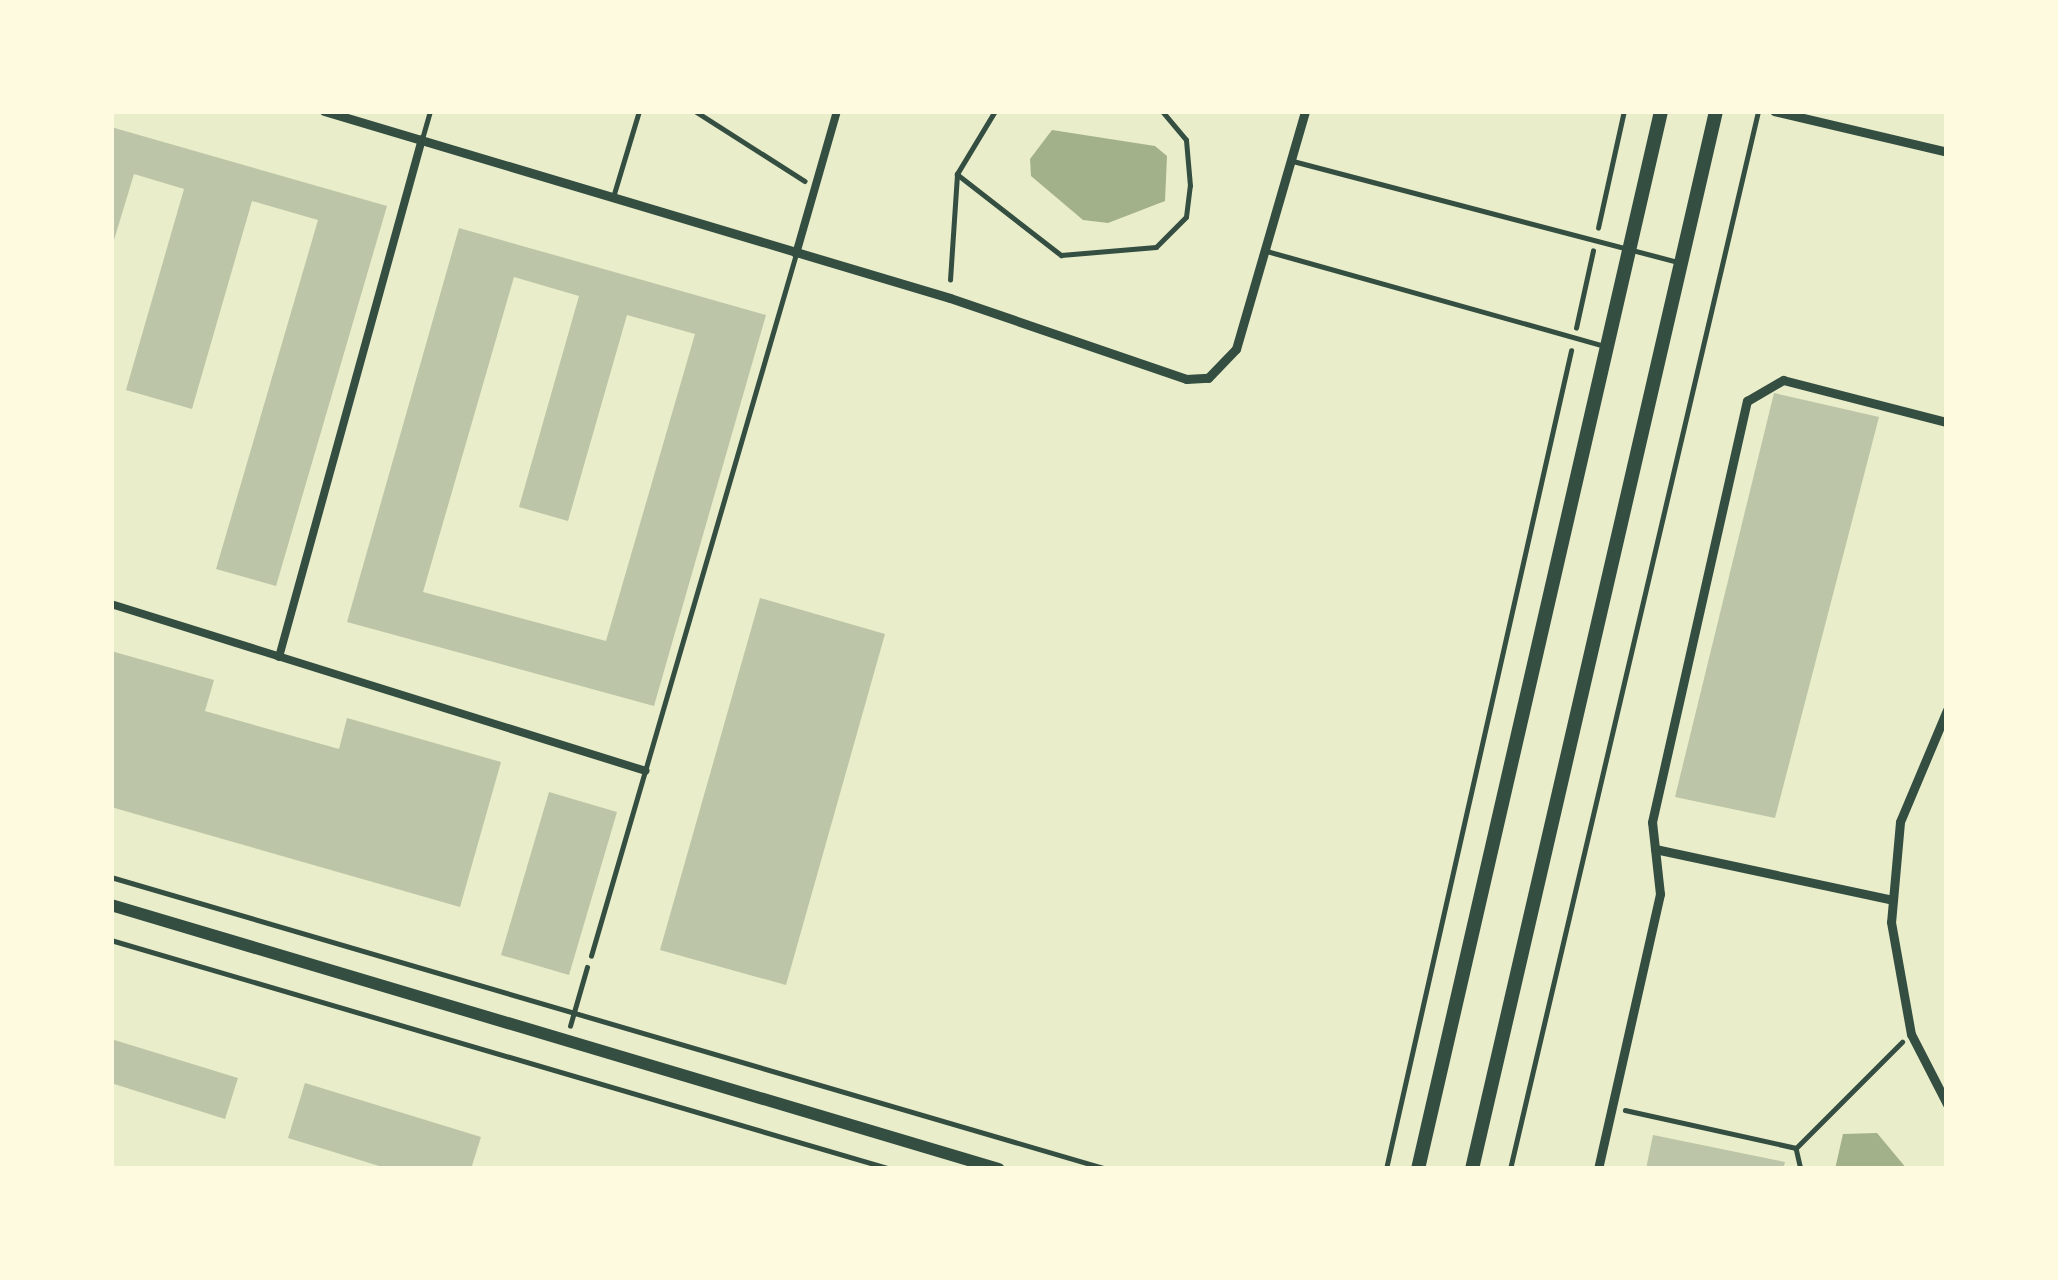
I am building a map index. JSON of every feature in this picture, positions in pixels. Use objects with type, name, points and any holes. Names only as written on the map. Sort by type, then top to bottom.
[{"type":"main road","points":[[1418,1169],[1661,111]]},
{"type":"main road","points":[[1472,1169],[1716,111]]},
{"type":"street","points":[[324,111],[950,298],[1186,379],[1224,368],[1267,251],[1305,111]]},
{"type":"street","points":[[796,254],[837,111]]},
{"type":"street","points":[[1774,111],[1947,152]]},
{"type":"street","points":[[279,657],[422,139]]},
{"type":"street","points":[[1598,1169],[1660,893],[1652,822],[1747,401],[1783,380],[1947,422]]},
{"type":"street","points":[[111,604],[646,771]]},
{"type":"street","points":[[1947,710],[1900,822],[1893,900],[1910,1034],[1947,1104]]},
{"type":"street","points":[[1654,849],[1893,900]]},
{"type":"street","points":[[111,905],[999,1169]]},
{"type":"lane","points":[[422,139],[430,111]]},
{"type":"lane","points":[[614,194],[639,111]]},
{"type":"lane","points":[[1293,161],[1681,262]]},
{"type":"lane","points":[[1267,251],[1608,347]]},
{"type":"lane","points":[[591,956],[796,254]]},
{"type":"path","points":[[695,111],[815,188]]},
{"type":"path","points":[[950,298],[957,175],[995,111]]},
{"type":"path","points":[[957,175],[1061,255],[1156,247],[1186,217],[1190,186],[1186,140],[1162,111]]},
{"type":"path","points":[[1386,1169],[1624,111]]},
{"type":"path","points":[[1510,1169],[1759,111]]},
{"type":"path","points":[[111,877],[1107,1169]]},
{"type":"path","points":[[111,940],[891,1169]]},
{"type":"path","points":[[566,1041],[591,956]]},
{"type":"path","points":[[1796,1148],[1910,1034]]},
{"type":"path","points":[[1611,1107],[1796,1148]]},
{"type":"path","points":[[1796,1148],[1801,1169]]},
{"type":"shaded area","points":[[1052,130],[1155,146],[1167,156],[1165,201],[1108,223],[1083,220],[1031,176],[1030,159]]},
{"type":"shaded area","points":[[1877,1133],[1907,1169],[1835,1169],[1843,1134]]},
{"type":"building","points":[[111,127],[387,206],[276,586],[216,569],[318,220],[252,201],[192,409],[126,390],[184,189],[134,174],[111,250]]},
{"type":"building","points":[[459,228],[766,315],[654,706],[347,622]],"holes":[[[514,277],[579,296],[519,507],[568,521],[627,315],[695,334],[606,641],[423,592]]]},
{"type":"building","points":[[1774,393],[1879,417],[1775,818],[1675,797]]},
{"type":"building","points":[[760,598],[885,634],[786,985],[660,950]]},
{"type":"building","points":[[111,651],[214,680],[205,711],[339,749],[347,718],[501,762],[460,907],[111,807]]},
{"type":"building","points":[[549,792],[617,812],[569,975],[501,955]]},
{"type":"building","points":[[111,1039],[238,1078],[225,1119],[111,1083]]},
{"type":"building","points":[[305,1083],[481,1137],[471,1169],[389,1169],[288,1138]]},
{"type":"building","points":[[1653,1135],[1785,1162],[1783,1169],[1646,1169]]}]
